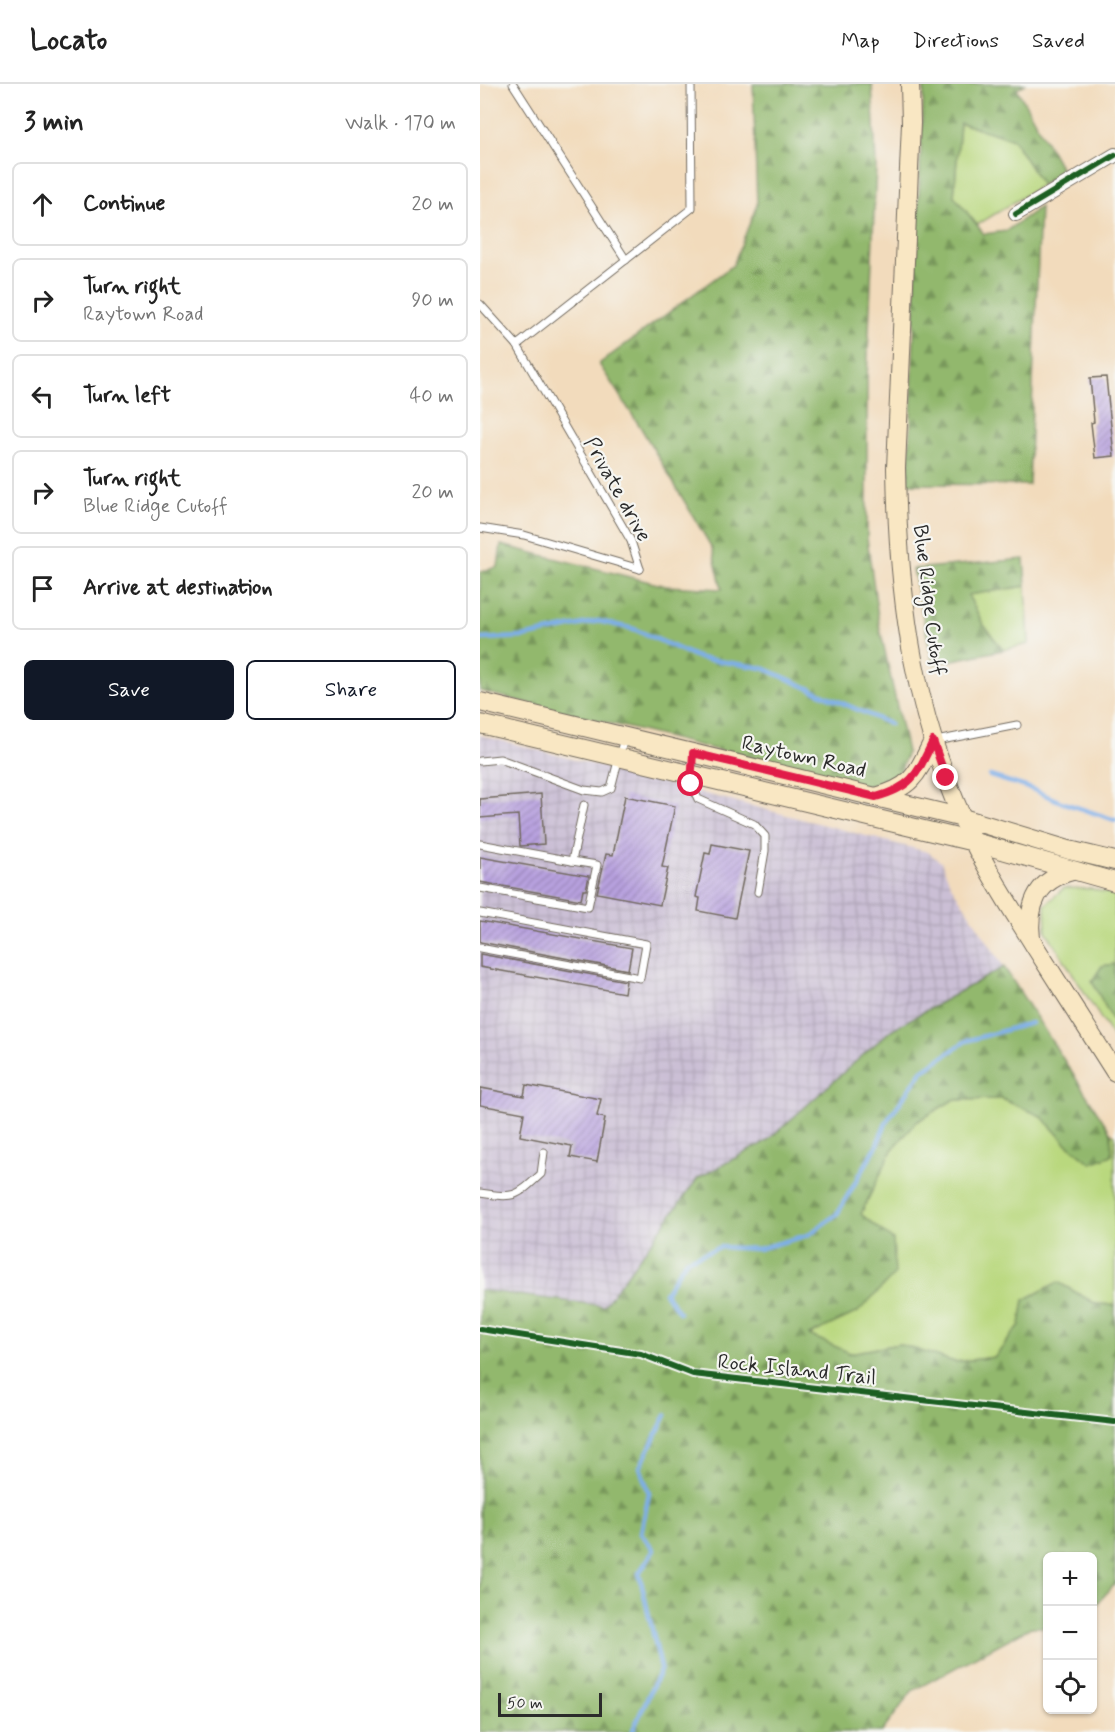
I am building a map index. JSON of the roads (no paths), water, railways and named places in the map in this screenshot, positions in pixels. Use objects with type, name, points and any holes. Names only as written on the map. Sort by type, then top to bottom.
[{"type":"main road","name":"Blue Ridge Cutoff","points":[[910,84],[911,123],[896,468],[902,595],[913,665],[933,741],[946,778],[974,842],[1003,896],[1115,1072]]},
{"type":"main road","name":"Raytown Road","points":[[480,702],[963,818],[1069,850],[1115,861]]},
{"type":"main road","name":"Raytown Road","points":[[480,724],[974,842],[1115,882]]},
{"type":"main road","points":[[876,797],[904,787],[921,766],[933,741]]},
{"type":"main road","points":[[1032,940],[1029,923],[1034,899],[1049,881],[1072,870]]},
{"type":"street","points":[[1016,214],[1115,155]]},
{"type":"lane","points":[[513,84],[626,260]]},
{"type":"lane","points":[[517,345],[692,208],[691,84]]},
{"type":"lane","name":"Private drive","points":[[480,304],[517,345],[631,541],[640,569],[524,535],[480,528]]},
{"type":"lane","points":[[933,741],[1017,725]]},
{"type":"lane","points":[[480,761],[500,759],[584,790],[602,792],[611,788],[625,737]]},
{"type":"lane","points":[[693,753],[691,784],[698,799],[754,824],[765,836],[765,851],[758,892]]},
{"type":"lane","points":[[572,861],[584,806]]},
{"type":"lane","points":[[480,844],[597,865],[588,907],[480,888]]},
{"type":"lane","points":[[480,913],[646,944],[640,978],[480,948]]},
{"type":"lane","points":[[480,1193],[508,1197],[520,1193],[541,1174],[544,1152]]},
{"type":"waterway","points":[[480,639],[523,637],[598,621],[634,629],[699,658],[763,668],[890,724]]},
{"type":"waterway","points":[[990,776],[1115,820]]},
{"type":"waterway","points":[[679,1312],[665,1293],[686,1260],[720,1247],[758,1249],[808,1235],[837,1214],[876,1147],[887,1121],[922,1071],[966,1041],[1031,1023]]},
{"type":"waterway","points":[[632,1732],[661,1668],[639,1573],[654,1550],[641,1533],[649,1493],[640,1467],[666,1415]]}]
